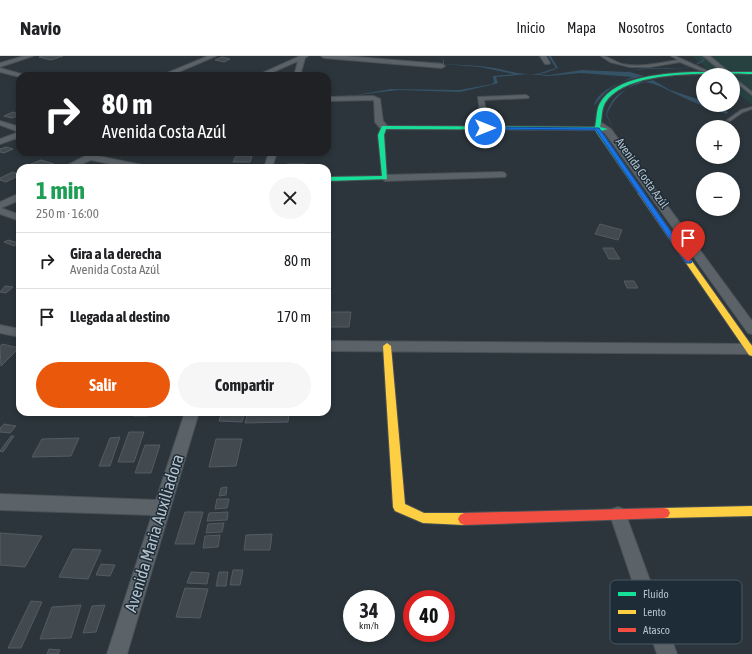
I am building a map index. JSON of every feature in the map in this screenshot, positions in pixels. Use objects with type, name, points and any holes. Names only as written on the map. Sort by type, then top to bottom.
[{"type":"street","points":[[0,65],[30,56]]},
{"type":"street","points":[[173,72],[213,56]]},
{"type":"street","points":[[324,56],[442,66]]},
{"type":"street","points":[[544,56],[547,63]]},
{"type":"street","points":[[706,56],[721,68]]},
{"type":"street","points":[[267,72],[281,65],[304,57]]},
{"type":"street","points":[[298,72],[304,57]]},
{"type":"street","points":[[275,72],[294,61]]},
{"type":"street","points":[[0,70],[16,74]]},
{"type":"street","points":[[740,74],[752,73]]},
{"type":"street","points":[[331,99],[377,99],[379,122],[384,127],[600,128],[600,109],[607,98],[617,89],[638,79],[654,76],[696,74]]},
{"type":"street","points":[[485,128],[480,98],[526,97]]},
{"type":"street","points":[[0,123],[16,129]]},
{"type":"street","points":[[384,127],[381,135],[385,178]]},
{"type":"street","name":"Avenida Costa Azúl","points":[[600,128],[680,249],[751,350]]},
{"type":"street","name":"Avenida Costa Azúl","points":[[600,128],[694,249],[752,330]]},
{"type":"street","points":[[0,142],[16,136]]},
{"type":"street","points":[[84,164],[96,156]]},
{"type":"street","points":[[76,164],[96,156],[127,164]]},
{"type":"street","points":[[331,179],[502,175]]},
{"type":"street","points":[[0,200],[16,192]]},
{"type":"street","points":[[0,206],[16,198]]},
{"type":"street","points":[[0,211],[16,217]]},
{"type":"street","points":[[680,249],[694,249]]},
{"type":"street","points":[[0,329],[16,331]]},
{"type":"street","points":[[331,346],[751,350]]},
{"type":"street","points":[[387,346],[399,507],[423,518],[466,520],[752,511]]},
{"type":"street","name":"Avenida Maria Auxiliadora","points":[[117,654],[191,416]]},
{"type":"street","points":[[0,502],[162,508]]},
{"type":"street","points":[[618,515],[641,580]]},
{"type":"street","points":[[663,644],[667,654]]},
{"type":"lane","points":[[603,56],[616,64],[628,66],[658,65],[679,61]]},
{"type":"lane","points":[[673,56],[679,61],[700,68]]},
{"type":"lane","points":[[740,84],[752,94]]},
{"type":"lane","points":[[729,120],[742,109],[752,108]]},
{"type":"green space","points":[[692,56],[752,56],[752,105],[740,96],[740,68],[707,68]]},
{"type":"water","points":[[338,56],[443,63],[443,60],[437,56],[444,60],[444,64],[489,67],[528,74],[496,77],[498,83],[460,92],[398,90],[350,96],[331,97],[356,95],[391,89],[459,90],[492,84],[494,82],[493,76],[514,74],[480,67]]},
{"type":"water","points":[[548,56],[551,56],[558,68],[539,74],[556,68]]},
{"type":"water","points":[[699,56],[705,60],[697,65],[688,67],[703,60]]},
{"type":"water","points":[[643,68],[679,68],[640,69],[631,71]]},
{"type":"water","points":[[582,70],[631,71],[630,72],[644,76],[622,82],[632,77],[581,73],[548,76],[529,74],[549,75]]},
{"type":"water","points":[[653,80],[670,90],[696,99],[696,103],[662,87],[645,82]]},
{"type":"water","points":[[615,85],[594,106],[596,100],[609,88]]},
{"type":"water","points":[[627,89],[617,98],[607,115],[615,132],[606,115],[613,100]]},
{"type":"building","points":[[63,56],[51,60],[39,57]]},
{"type":"building","points":[[222,57],[230,59],[224,62],[215,60]]},
{"type":"building","points":[[13,112],[16,113],[16,116],[12,118],[4,116]]},
{"type":"building","points":[[6,147],[13,149],[4,153],[0,152],[0,149]]},
{"type":"building","points":[[236,156],[252,156],[250,162],[233,162]]},
{"type":"building","points":[[41,160],[54,164],[31,164]]},
{"type":"building","points":[[13,172],[16,173],[16,177],[6,182],[0,180],[0,178]]},
{"type":"building","points":[[600,224],[622,230],[618,240],[595,234]]},
{"type":"building","points":[[8,240],[16,242],[16,245],[14,246],[4,242]]},
{"type":"building","points":[[603,248],[613,248],[620,259],[609,259]]},
{"type":"building","points":[[624,281],[634,281],[638,288],[627,288]]},
{"type":"building","points":[[5,286],[13,287],[6,293],[0,292]]},
{"type":"building","points":[[331,312],[351,312],[349,327],[331,327]]},
{"type":"building","points":[[2,344],[16,347],[16,351],[1,366],[0,347]]},
{"type":"building","points":[[221,416],[244,416],[242,422],[219,421]]},
{"type":"building","points":[[247,416],[289,416],[288,422],[245,423]]},
{"type":"building","points":[[4,424],[16,426],[10,433],[0,432],[0,428]]},
{"type":"building","points":[[129,432],[144,432],[134,462],[118,462]]},
{"type":"building","points":[[11,436],[14,436],[3,452],[0,451]]},
{"type":"building","points":[[120,437],[110,466],[99,466],[110,438]]},
{"type":"building","points":[[79,438],[71,456],[32,457],[42,439]]},
{"type":"building","points":[[216,439],[242,439],[236,466],[209,467]]},
{"type":"building","points":[[145,445],[160,445],[151,473],[135,473]]},
{"type":"building","points":[[227,487],[226,495],[219,496],[221,488]]},
{"type":"building","points":[[217,499],[229,499],[227,508],[215,509]]},
{"type":"building","points":[[185,512],[203,512],[194,544],[175,544]]},
{"type":"building","points":[[228,512],[227,520],[207,521],[209,513]]},
{"type":"building","points":[[224,523],[222,532],[206,533],[208,524]]},
{"type":"building","points":[[0,533],[42,536],[25,567],[0,565]]},
{"type":"building","points":[[272,534],[270,550],[244,550],[246,535]]},
{"type":"building","points":[[220,535],[218,547],[203,548],[205,536]]},
{"type":"building","points":[[73,549],[101,550],[88,579],[59,577]]},
{"type":"building","points":[[101,564],[115,565],[110,576],[96,575]]},
{"type":"building","points":[[233,570],[243,570],[240,585],[230,585]]},
{"type":"building","points":[[191,572],[209,573],[207,584],[187,583]]},
{"type":"building","points":[[219,572],[228,572],[226,586],[216,586]]},
{"type":"building","points":[[185,588],[208,589],[200,618],[176,617]]},
{"type":"building","points":[[31,601],[42,602],[21,648],[8,648]]},
{"type":"building","points":[[81,605],[71,638],[40,639],[52,607]]},
{"type":"building","points":[[105,605],[96,632],[83,633],[92,606]]},
{"type":"building","points":[[49,649],[60,650],[58,654],[47,654]]},
{"type":"traffic: fast","points":[[641,193],[597,129],[600,108],[603,102],[615,91],[631,83],[651,77],[694,73],[752,73]]},
{"type":"traffic: fast","points":[[331,179],[385,178],[381,135],[384,127],[605,129]]},
{"type":"traffic: slow","points":[[641,193],[752,353]]},
{"type":"traffic: slow","points":[[387,346],[399,507],[423,518],[464,519]]},
{"type":"traffic: slow","points":[[664,513],[752,511]]},
{"type":"traffic: jam","points":[[464,519],[664,513]]},
{"type":"route","points":[[485,128],[597,129],[688,262]]}]
